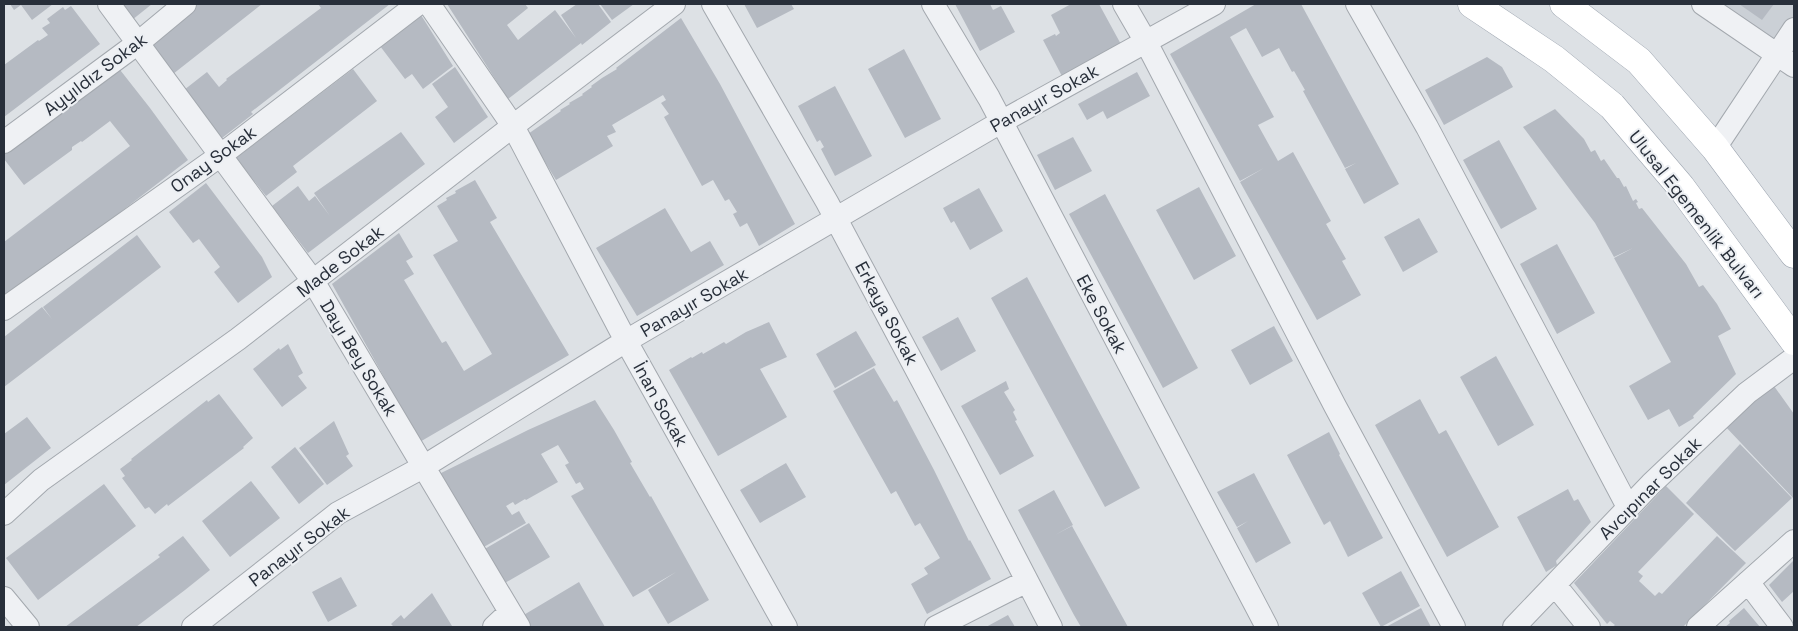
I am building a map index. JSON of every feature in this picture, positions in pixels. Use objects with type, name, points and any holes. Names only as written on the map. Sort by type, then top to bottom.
[{"type":"main road","name":"Ulusal Egemenlik Bulvarı","points":[[1472,4],[1554,59],[1612,106],[1681,187],[1794,341]]},
{"type":"main road","points":[[1564,4],[1639,61],[1715,148],[1794,254]]},
{"type":"street","name":"Dayı Bey Sokak","points":[[109,4],[313,281],[515,620]]},
{"type":"street","name":"Ayyıldız Sokak","points":[[4,142],[138,43],[185,4]]},
{"type":"street","name":"Onay Sokak","points":[[4,308],[221,155],[418,4]]},
{"type":"street","name":"İnan Sokak","points":[[428,4],[513,126],[626,341],[786,627]]},
{"type":"street","name":"Made Sokak","points":[[4,514],[40,480],[230,345],[674,4]]},
{"type":"street","name":"Erkaya Sokak","points":[[713,4],[836,219],[1051,627]]},
{"type":"street","name":"Eke Sokak","points":[[933,4],[1001,122],[1267,627]]},
{"type":"street","points":[[1124,4],[1146,42],[1335,406],[1454,627]]},
{"type":"street","name":"Panayır Sokak","points":[[193,627],[338,513],[423,467],[626,341],[1001,122],[1214,4]]},
{"type":"street","points":[[1357,4],[1436,145],[1628,507]]},
{"type":"street","points":[[1703,4],[1786,60]]},
{"type":"street","points":[[1715,148],[1786,60],[1794,29]]},
{"type":"street","name":"Avcıpınar Sokak","points":[[1514,627],[1628,507],[1747,393],[1794,358]]},
{"type":"street","points":[[1698,627],[1794,541]]},
{"type":"street","points":[[936,627],[1027,580]]},
{"type":"street","points":[[1748,582],[1782,627]]},
{"type":"street","points":[[1555,585],[1589,627]]},
{"type":"street","points":[[4,598],[28,627]]},
{"type":"street","points":[[494,627],[515,620]]},
{"type":"shaded area","points":[[1702,4],[1794,4],[1794,63]]},
{"type":"building","points":[[10,4],[53,4],[32,20],[21,5],[14,10]]},
{"type":"building","points":[[120,4],[152,4],[132,20]]},
{"type":"building","points":[[197,4],[262,4],[173,74],[147,42]]},
{"type":"building","points":[[318,4],[390,4],[251,112],[253,114],[222,138],[184,90],[207,72],[219,87],[226,79],[321,8]]},
{"type":"building","points":[[447,4],[525,4],[528,8],[507,25],[518,40],[555,10],[576,38],[561,15],[577,4],[598,4],[611,22],[508,99]]},
{"type":"building","points":[[600,4],[634,4],[612,20]]},
{"type":"building","points":[[744,4],[791,4],[794,9],[757,28]]},
{"type":"building","points":[[955,4],[990,4],[993,10],[1001,6],[1015,32],[980,51]]},
{"type":"building","points":[[1071,4],[1099,4],[1123,48],[1064,80],[1043,40],[1060,33],[1051,15]]},
{"type":"building","points":[[1256,4],[1301,4],[1399,184],[1364,204],[1345,169],[1356,163],[1345,168],[1303,91],[1305,90],[1294,71],[1292,72],[1279,48],[1262,57],[1246,28],[1230,37],[1274,117],[1258,125],[1278,161],[1293,152],[1331,221],[1326,224],[1346,259],[1342,261],[1361,295],[1317,320],[1240,182],[1264,168],[1240,181],[1170,54]]},
{"type":"building","points":[[1739,4],[1774,4],[1762,20]]},
{"type":"building","points":[[71,6],[100,44],[4,117],[4,65],[38,40],[48,35],[42,28],[50,23],[47,19],[63,7],[65,10]]},
{"type":"building","points":[[421,15],[453,66],[423,89],[412,74],[405,79],[380,46]]},
{"type":"building","points":[[681,18],[720,84],[795,224],[759,246],[747,223],[740,227],[733,214],[737,212],[729,199],[725,201],[713,180],[702,186],[664,117],[669,114],[661,103],[666,100],[663,95],[612,125],[616,132],[607,136],[613,146],[556,180],[528,134],[561,111],[569,103],[583,95],[591,86],[617,69]]},
{"type":"building","points":[[904,49],[941,119],[905,138],[868,69]]},
{"type":"building","points":[[1487,57],[1502,67],[1513,87],[1444,125],[1425,90]]},
{"type":"building","points":[[117,66],[188,160],[4,302],[4,242],[130,146],[110,121],[82,142],[72,147],[72,150],[24,185],[4,159],[4,151]]},
{"type":"building","points":[[455,67],[488,117],[454,143],[435,117],[448,107],[432,84]]},
{"type":"building","points":[[353,69],[377,101],[293,166],[297,172],[266,196],[236,158]]},
{"type":"building","points":[[1137,72],[1150,96],[1107,119],[1103,111],[1087,120],[1078,104]]},
{"type":"building","points":[[835,86],[872,156],[835,176],[821,149],[824,147],[820,140],[817,142],[798,106]]},
{"type":"building","points":[[1555,109],[1584,139],[1591,152],[1595,150],[1601,161],[1604,159],[1624,187],[1626,186],[1633,201],[1636,199],[1639,209],[1642,208],[1686,264],[1699,287],[1703,285],[1717,304],[1731,329],[1718,336],[1736,374],[1693,416],[1694,418],[1679,427],[1669,409],[1648,420],[1629,386],[1671,362],[1614,258],[1633,248],[1614,257],[1595,223],[1523,127]]},
{"type":"building","points":[[401,132],[425,164],[308,253],[272,206],[298,186],[309,201],[315,196],[330,216],[314,193]]},
{"type":"building","points":[[1073,137],[1092,171],[1055,190],[1037,155]]},
{"type":"building","points":[[1499,140],[1537,209],[1501,229],[1463,160]]},
{"type":"building","points":[[475,180],[497,218],[490,222],[569,355],[418,443],[332,284],[399,233],[413,257],[406,261],[414,274],[404,280],[442,343],[446,341],[464,371],[492,354],[433,255],[458,241],[437,206],[447,200],[446,198],[456,193],[455,191]]},
{"type":"building","points":[[206,183],[262,257],[272,277],[238,303],[214,272],[220,267],[199,239],[193,243],[169,212]]},
{"type":"building","points":[[1199,187],[1236,256],[1194,280],[1156,210]]},
{"type":"building","points":[[979,188],[1003,231],[970,250],[954,221],[951,223],[943,208]]},
{"type":"building","points":[[1105,194],[1198,368],[1163,388],[1069,214]]},
{"type":"building","points":[[665,208],[691,252],[710,241],[724,265],[637,316],[596,248]]},
{"type":"building","points":[[1419,218],[1438,252],[1403,272],[1384,237]]},
{"type":"building","points":[[137,235],[161,267],[4,387],[4,337],[42,307],[52,319],[43,307]]},
{"type":"building","points":[[1557,244],[1595,313],[1557,334],[1520,264]]},
{"type":"building","points":[[1027,277],[1140,488],[1105,507],[991,298]]},
{"type":"building","points":[[958,317],[976,351],[941,371],[922,337]]},
{"type":"building","points":[[769,322],[787,357],[760,369],[787,417],[718,456],[669,370],[691,357],[702,352],[703,354],[724,342],[726,344],[746,332]]},
{"type":"building","points":[[1274,326],[1293,361],[1250,385],[1231,350]]},
{"type":"building","points":[[856,331],[876,365],[835,388],[816,354]]},
{"type":"building","points":[[288,344],[303,373],[298,376],[307,388],[282,407],[253,369],[279,348],[280,350]]},
{"type":"building","points":[[1496,356],[1534,425],[1498,446],[1460,377]]},
{"type":"building","points":[[874,368],[894,402],[897,400],[969,541],[991,579],[927,614],[911,584],[928,574],[924,568],[940,558],[920,523],[915,526],[896,491],[891,494],[833,391]]},
{"type":"building","points":[[1769,379],[1794,414],[1794,499],[1724,425]]},
{"type":"building","points":[[1006,381],[1009,389],[1004,392],[1015,410],[1013,412],[1017,420],[1015,421],[1034,456],[1000,475],[961,406]]},
{"type":"building","points":[[219,394],[253,438],[244,448],[168,506],[167,504],[155,514],[149,507],[145,509],[122,478],[125,476],[120,469],[207,400],[208,402]]},
{"type":"building","points":[[1420,399],[1439,434],[1446,430],[1499,527],[1447,557],[1375,425]]},
{"type":"building","points":[[595,400],[614,430],[632,462],[630,463],[651,496],[709,600],[668,624],[648,590],[676,572],[633,597],[571,496],[584,489],[580,482],[576,484],[565,465],[569,463],[558,445],[541,454],[558,482],[526,500],[515,505],[513,502],[506,506],[512,515],[519,511],[526,523],[482,548],[437,475],[528,430]]},
{"type":"building","points":[[27,417],[51,448],[4,485],[4,434]]},
{"type":"building","points":[[334,421],[349,454],[346,456],[353,466],[327,485],[299,448]]},
{"type":"building","points":[[1329,432],[1339,455],[1383,538],[1348,557],[1330,521],[1324,525],[1287,455]]},
{"type":"building","points":[[1740,444],[1792,498],[1735,551],[1686,503]]},
{"type":"building","points":[[295,447],[324,484],[299,504],[271,467]]},
{"type":"building","points":[[786,463],[806,497],[760,523],[740,490]]},
{"type":"building","points":[[1254,473],[1291,543],[1256,563],[1237,528],[1248,521],[1237,527],[1217,492]]},
{"type":"building","points":[[251,481],[280,518],[230,557],[202,521]]},
{"type":"building","points":[[104,484],[136,526],[38,600],[6,558]]},
{"type":"building","points":[[1666,486],[1694,514],[1638,572],[1643,576],[1639,581],[1655,596],[1659,592],[1662,594],[1717,536],[1746,563],[1683,627],[1612,627],[1615,625],[1610,621],[1607,624],[1574,583]]},
{"type":"building","points":[[1568,489],[1574,501],[1578,499],[1591,522],[1556,561],[1557,565],[1546,572],[1517,517]]},
{"type":"building","points":[[1054,490],[1073,525],[1055,535],[1072,526],[1128,627],[1081,627],[1074,615],[1018,510]]},
{"type":"building","points":[[529,523],[550,557],[503,584],[483,550]]},
{"type":"building","points":[[183,536],[210,570],[185,590],[136,627],[65,627],[160,557],[158,555]]},
{"type":"building","points":[[1794,560],[1794,591],[1782,602],[1769,585]]},
{"type":"building","points":[[1401,571],[1420,606],[1381,627],[1362,593]]},
{"type":"building","points":[[341,577],[357,606],[328,622],[312,592]]},
{"type":"building","points":[[579,582],[605,627],[528,627],[522,616]]},
{"type":"building","points":[[432,593],[452,626],[394,627],[391,624],[401,615],[404,619]]},
{"type":"building","points":[[1421,608],[1431,627],[1386,627]]},
{"type":"building","points":[[1744,608],[1760,627],[1725,627],[1730,623],[1729,621]]},
{"type":"building","points":[[1008,615],[1015,627],[986,627]]}]
